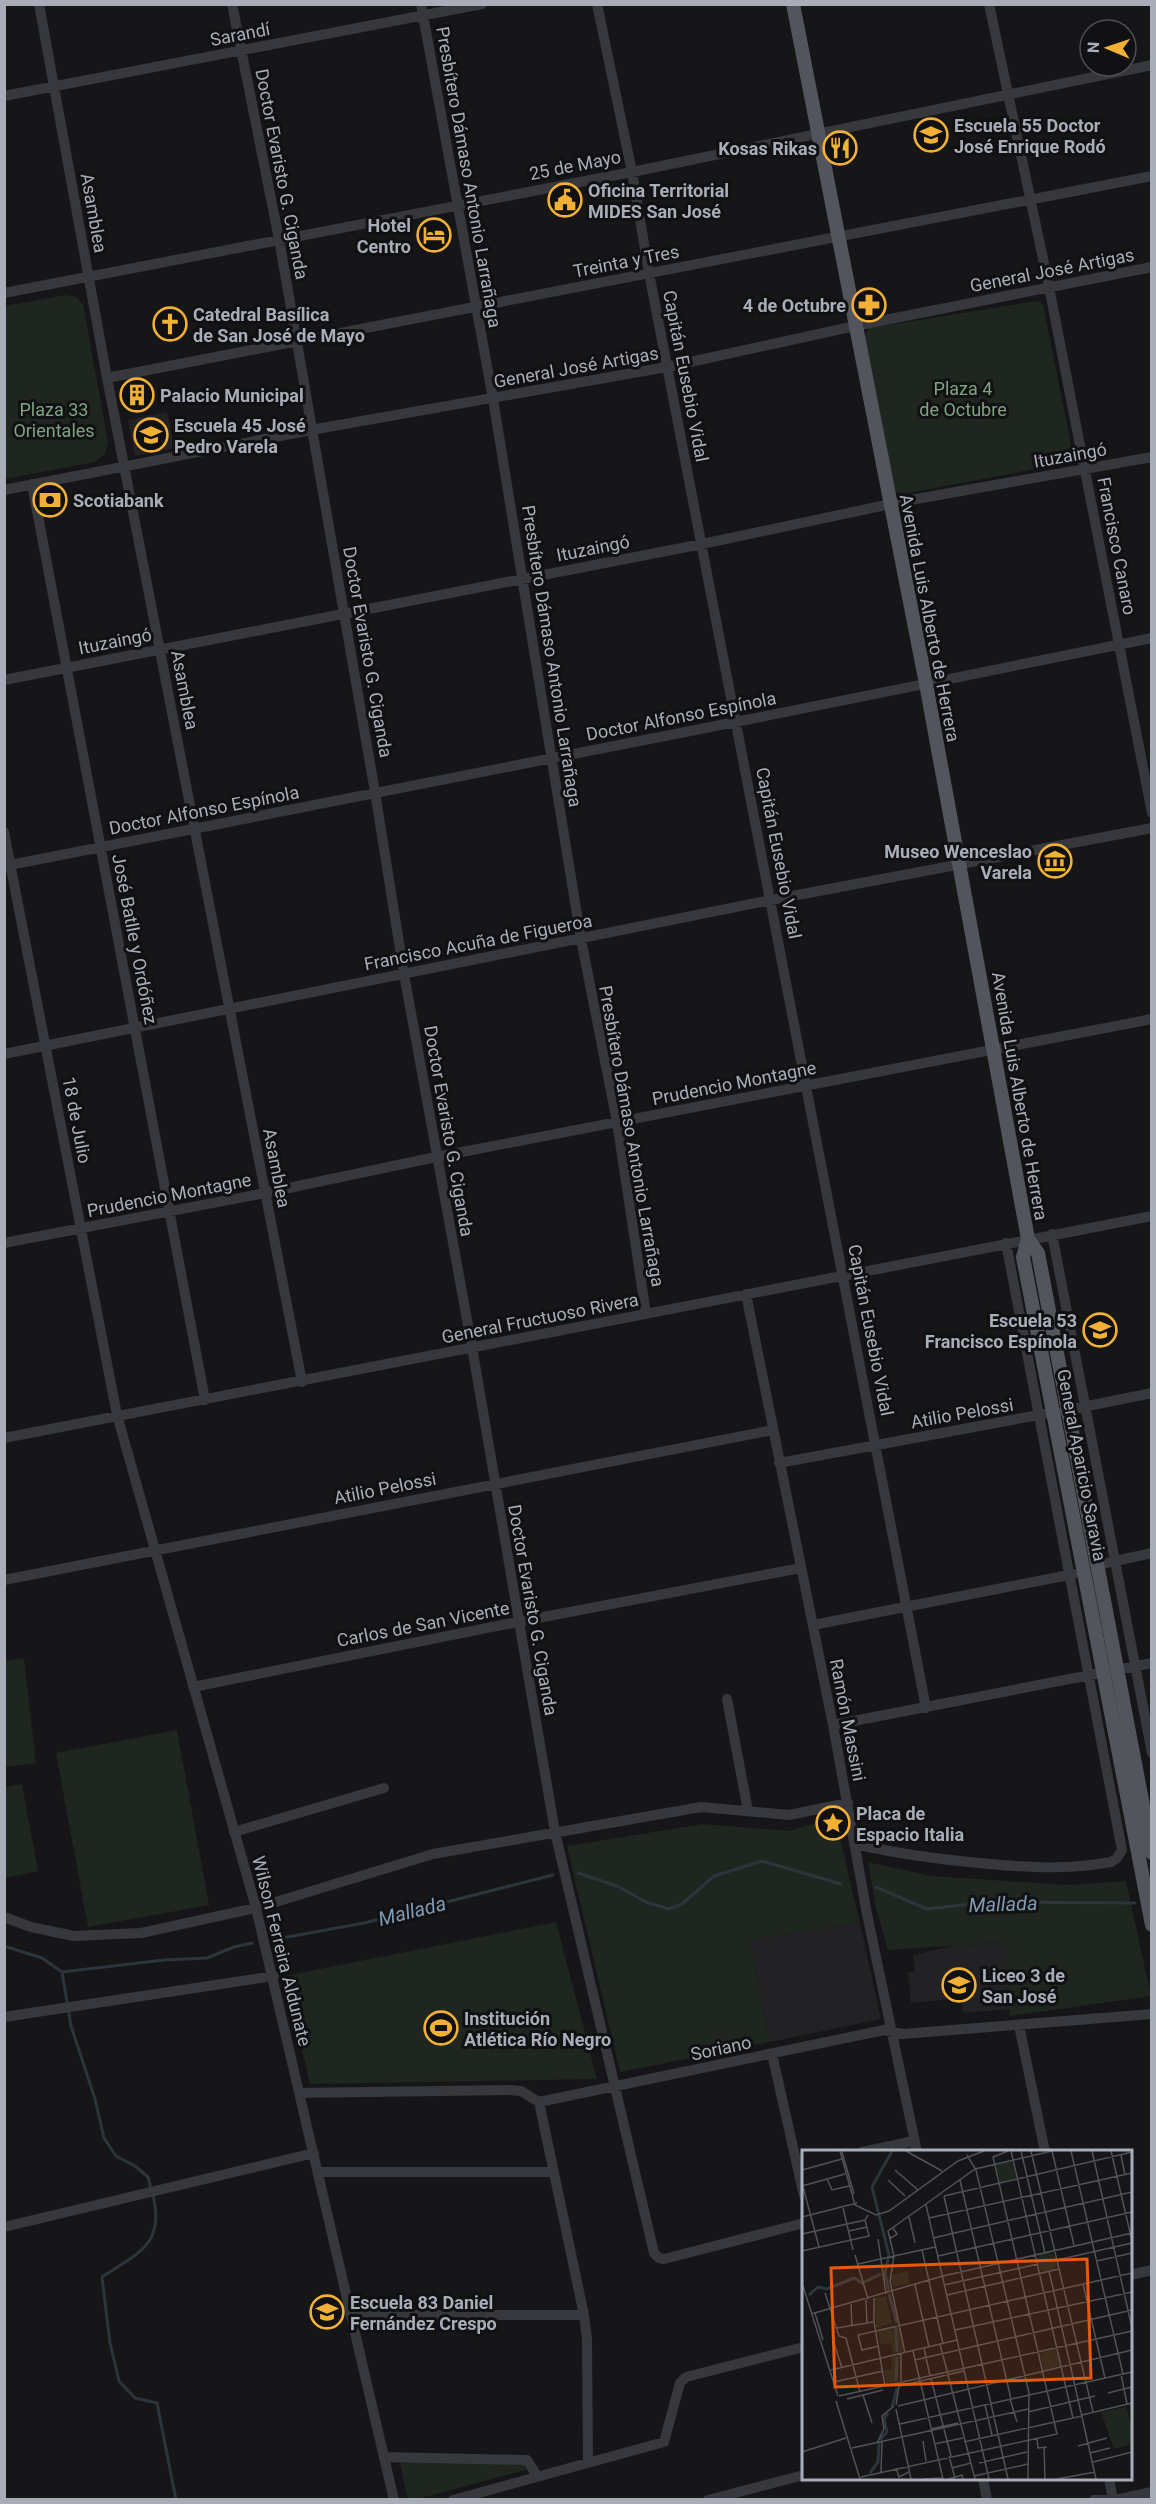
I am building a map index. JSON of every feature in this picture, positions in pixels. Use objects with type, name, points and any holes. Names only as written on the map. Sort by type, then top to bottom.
[{"type":"main road","name":"Avenida Luis Alberto de Herrera","points":[[793,4],[926,684],[1028,1239]]},
{"type":"main road","name":"General Aparicio Saravia","points":[[1028,1239],[1038,1253],[1084,1572],[1110,1671],[1152,1853]]},
{"type":"main road","name":"General Aparicio Saravia","points":[[1060,1411],[1097,1565],[1110,1671],[1152,1926]]},
{"type":"street","name":"Asamblea","points":[[39,4],[56,87],[106,378],[196,829],[302,1382]]},
{"type":"street","name":"Doctor Evaristo G. Ciganda","points":[[232,4],[279,239],[375,792],[404,974],[472,1347],[517,1622],[555,1832],[654,2253],[658,2258],[664,2259],[802,2224]]},
{"type":"street","name":"Presbítero Dámaso Antonio Larrañaga","points":[[421,4],[493,399],[581,939],[617,1122],[646,1314]]},
{"type":"street","name":"Sarandí","points":[[4,96],[424,17],[482,4]]},
{"type":"street","name":"Capitán Eusebio Vidal","points":[[597,4],[632,171],[649,273],[926,1708]]},
{"type":"street","name":"Francisco Canaro","points":[[989,4],[1049,287],[1152,813]]},
{"type":"street","name":"25 de Mayo","points":[[4,294],[632,171],[1152,65]]},
{"type":"street","name":"Treinta y Tres","points":[[106,378],[1152,176]]},
{"type":"street","name":"General José Artigas","points":[[4,490],[311,430],[667,367],[855,326],[1152,267]]},
{"type":"street","name":"Ituzaingó","points":[[4,680],[702,544],[890,504],[1152,457]]},
{"type":"street","name":"José Batlle y Ordóñez","points":[[32,484],[205,1400]]},
{"type":"street","name":"Doctor Alfonso Espínola","points":[[8,866],[375,792],[736,723],[1152,638]]},
{"type":"street","name":"Francisco Acuña de Figueroa","points":[[4,1054],[771,900],[1152,828]]},
{"type":"street","name":"18 de Julio","points":[[4,832],[8,866],[47,1046],[117,1415]]},
{"type":"street","name":"Prudencio Montagne","points":[[4,1243],[1152,1019]]},
{"type":"street","name":"General Fructuoso Rivera","points":[[4,1438],[1152,1216]]},
{"type":"street","name":"General Aparicio Saravia","points":[[1052,1234],[1152,1753]]},
{"type":"street","name":"General Aparicio Saravia","points":[[854,1844],[903,1855],[950,1861],[1059,1869],[1111,1862],[1122,1850],[1006,1243]]},
{"type":"street","name":"Ramón Massini","points":[[746,1294],[916,2146]]},
{"type":"street","name":"Atilio Pelossi","points":[[779,1463],[1152,1393]]},
{"type":"street","name":"Wilson Ferreira Aldunate","points":[[117,1415],[274,1976],[394,2499]]},
{"type":"street","name":"Atilio Pelossi","points":[[4,1580],[773,1430]]},
{"type":"street","points":[[1097,1565],[1152,1553]]},
{"type":"street","name":"Carlos de San Vicente","points":[[194,1687],[801,1568]]},
{"type":"street","points":[[813,1625],[1084,1572]]},
{"type":"street","points":[[833,1725],[1152,1664]]},
{"type":"street","points":[[727,1699],[748,1811]]},
{"type":"street","points":[[234,1832],[384,1788]]},
{"type":"street","points":[[4,1917],[31,1927],[74,1936],[141,1933],[256,1908],[433,1854],[701,1807],[789,1815],[848,1803]]},
{"type":"street","points":[[4,2017],[274,1976]]},
{"type":"street","name":"Soriano","points":[[539,2102],[884,2030],[902,2034],[1152,2014]]},
{"type":"street","points":[[1019,2025],[1045,2150]]},
{"type":"street","points":[[772,2054],[801,2164]]},
{"type":"street","points":[[299,2093],[509,2090],[521,2091],[539,2102],[584,2315],[588,2361],[588,2462]]},
{"type":"street","points":[[873,2150],[916,2146]]},
{"type":"street","points":[[4,2227],[314,2153]]},
{"type":"street","points":[[319,2172],[553,2172]]},
{"type":"street","points":[[1132,2275],[1152,2270]]},
{"type":"street","points":[[353,2315],[584,2315]]},
{"type":"street","points":[[453,2499],[664,2442],[680,2383],[686,2378],[802,2348]]},
{"type":"street","points":[[384,2457],[527,2460],[537,2476]]},
{"type":"street","points":[[708,2499],[802,2476]]},
{"type":"street","points":[[983,2480],[987,2499]]},
{"type":"street","points":[[1109,2480],[1114,2499],[1152,2492]]},
{"type":"street","points":[[1094,2499],[1106,2499]]},
{"type":"shaded area","name":"Escuela 45 José Pedro Varela","points":[[167,412],[175,448],[135,456],[128,420]]},
{"type":"shaded area","points":[[860,1923],[881,2019],[770,2042],[750,1940]]},
{"type":"shaded area","name":"Liceo 3 de San José","points":[[1006,1942],[1011,2009],[963,2013],[961,1998],[911,2003],[908,1972],[915,1971],[913,1955],[951,1946]]},
{"type":"green space","name":"Plaza 33 Orientales","points":[[65,295],[76,297],[83,304],[108,442],[105,454],[95,462],[5,479],[5,306]]},
{"type":"green space","name":"Plaza 4 de Octubre","points":[[1037,301],[1043,304],[1073,455],[1071,462],[904,494],[896,492],[893,488],[864,335],[870,328]]},
{"type":"green space","points":[[24,1658],[36,1763],[5,1767],[5,1661]]},
{"type":"green space","points":[[177,1730],[209,1905],[88,1927],[56,1753]]},
{"type":"green space","points":[[22,1784],[38,1871],[5,1878],[5,1787]]},
{"type":"green space","points":[[835,1817],[860,1923],[750,1940],[770,2042],[620,2072],[567,1846],[703,1824],[789,1831]]},
{"type":"green space","points":[[868,1862],[931,1876],[1068,1885],[1126,1881],[1151,1996],[1010,2016],[1006,1942],[888,1950],[876,1908]]},
{"type":"green space","name":"Institución Atlética Río Negro","points":[[556,1922],[597,2079],[310,2084],[285,1976]]},
{"type":"green space","points":[[399,2460],[525,2464],[526,2470],[417,2499],[408,2499]]},
{"type":"waterway","name":"Mallada","points":[[578,1873],[617,1886],[646,1902],[669,1909],[682,1904],[714,1876],[762,1861],[841,1884]]},
{"type":"waterway","name":"Mallada","points":[[271,1940],[364,1923],[553,1875]]},
{"type":"waterway","name":"Mallada","points":[[876,1887],[927,1909],[990,1902],[1135,1903]]},
{"type":"waterway","name":"Mallada","points":[[4,1946],[42,1958],[62,1972],[164,1960],[207,1958],[234,1947],[252,1943]]},
{"type":"waterway","points":[[62,1972],[71,2026],[95,2099],[104,2138],[116,2156],[135,2166],[148,2177],[151,2189]]},
{"type":"waterway","points":[[153,2195],[156,2212],[152,2237],[137,2254],[102,2277],[110,2343],[119,2381],[135,2398],[157,2403],[176,2500]]},
{"type":"place","name":"Escuela 55 Doctor José Enrique Rodó","points":[[931,135]]},
{"type":"place","name":"Kosas Rikas","points":[[840,148]]},
{"type":"place","name":"Oficina Territorial MIDES San José","points":[[565,200]]},
{"type":"place","name":"Hotel Centro","points":[[434,235]]},
{"type":"place","name":"4 de Octubre","points":[[869,305]]},
{"type":"place","name":"Catedral Basílica de San José de Mayo","points":[[170,324]]},
{"type":"place","name":"Palacio Municipal","points":[[137,395]]},
{"type":"place","name":"Escuela 45 José Pedro Varela","points":[[151,435]]},
{"type":"place","name":"Scotiabank","points":[[50,500]]},
{"type":"place","name":"Museo Wenceslao Varela","points":[[1055,861]]},
{"type":"place","name":"Escuela 53 Francisco Espínola","points":[[1100,1330]]},
{"type":"place","name":"Placa de Espacio Italia","points":[[833,1823]]},
{"type":"place","name":"Liceo 3 de San José","points":[[959,1985]]},
{"type":"place","name":"Institución Atlética Río Negro","points":[[441,2028]]},
{"type":"place","name":"Escuela 83 Daniel Fernández Crespo","points":[[327,2312]]}]
